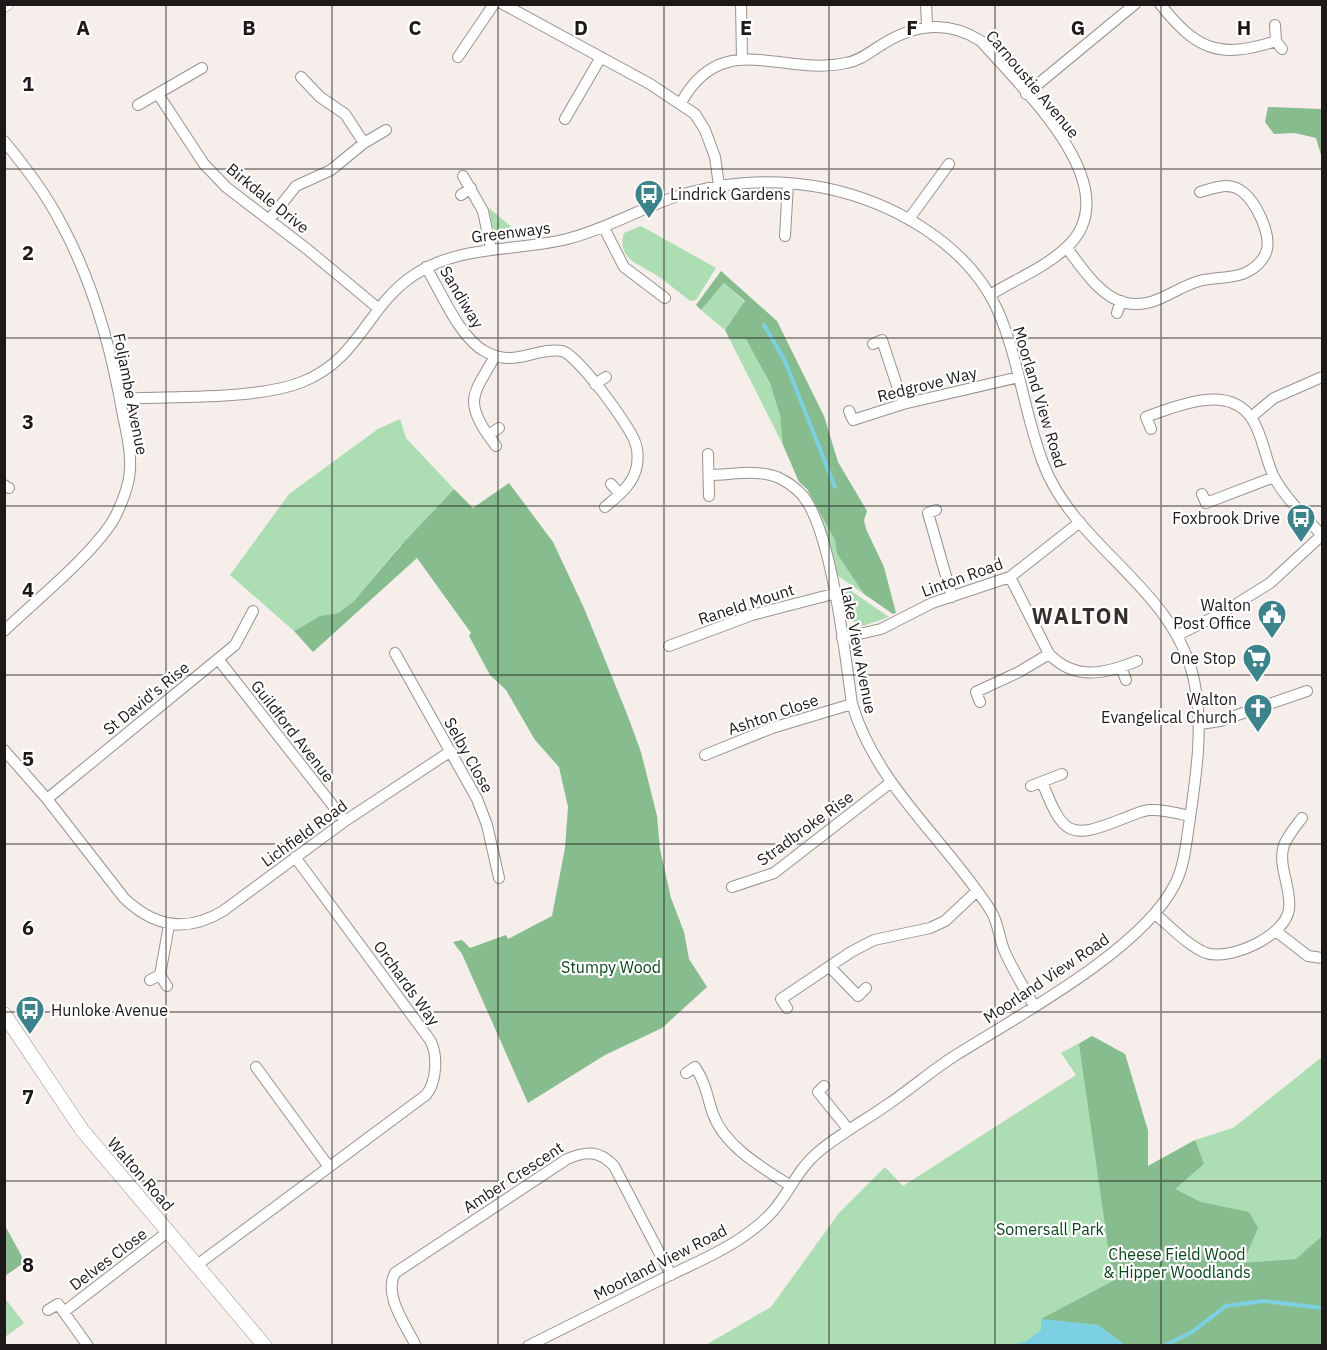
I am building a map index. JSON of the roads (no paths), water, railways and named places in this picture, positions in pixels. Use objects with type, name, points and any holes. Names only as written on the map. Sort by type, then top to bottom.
[{"type":"main road","name":"Walton Road","points":[[7,1023],[82,1130],[265,1346]]},
{"type":"street","points":[[457,51],[494,4]]},
{"type":"street","points":[[503,4],[601,57],[681,103],[695,114],[705,130],[715,157],[719,186]]},
{"type":"street","points":[[741,4],[742,59]]},
{"type":"street","points":[[926,4],[927,25]]},
{"type":"street","points":[[1026,94],[1135,4]]},
{"type":"street","points":[[1160,4],[1180,30],[1203,45],[1225,49],[1279,45],[1275,25]]},
{"type":"street","name":"Carnoustie Avenue","points":[[681,103],[700,74],[727,61],[742,59],[810,64],[848,63],[904,32],[927,25],[967,32],[981,41],[1062,137],[1084,182],[1088,196],[1085,219],[1079,234],[1067,248]]},
{"type":"street","points":[[565,113],[601,57]]},
{"type":"street","points":[[138,105],[202,68]]},
{"type":"street","points":[[301,76],[320,97],[345,114],[364,143]]},
{"type":"street","name":"Birkdale Drive","points":[[158,94],[204,164],[226,187],[379,309]]},
{"type":"street","points":[[269,220],[296,186],[331,170],[364,143],[386,130]]},
{"type":"street","name":"Foljambe Avenue","points":[[4,141],[34,177],[75,250],[105,334],[130,450],[127,489],[114,518],[97,542],[4,631]]},
{"type":"street","points":[[909,219],[949,164]]},
{"type":"street","points":[[463,176],[483,211],[491,249]]},
{"type":"street","name":"Greenways","points":[[120,399],[265,391],[305,381],[326,371],[347,352],[364,333],[379,309],[408,279],[426,267],[446,258],[491,249],[523,248],[565,240],[604,228],[678,196],[719,186],[758,181],[827,188],[864,199],[909,219],[936,238]]},
{"type":"street","points":[[785,236],[788,183]]},
{"type":"street","points":[[990,295],[1067,248],[1100,287],[1121,301],[1147,303],[1165,298],[1185,285],[1243,274],[1257,266],[1266,254],[1266,231],[1250,199],[1241,191],[1224,185],[1200,192]]},
{"type":"street","points":[[461,195],[471,188]]},
{"type":"street","points":[[604,228],[624,267],[665,298]]},
{"type":"street","name":"Moorland View Road","points":[[528,1346],[743,1237],[775,1209],[812,1157],[892,1102],[946,1061],[1098,964],[1155,914],[1178,880],[1190,816],[1200,724],[1193,678],[1178,635],[1165,613],[1080,522],[1051,484],[1034,440],[1019,377],[999,315],[990,295],[963,261],[936,238]]},
{"type":"street","name":"Sandiway","points":[[426,267],[470,339],[485,352],[495,356]]},
{"type":"street","points":[[1117,313],[1121,301]]},
{"type":"street","points":[[873,344],[882,340],[903,404]]},
{"type":"street","points":[[496,447],[478,420],[473,403],[474,393],[495,356],[511,360],[546,351],[563,351],[575,358],[595,384],[635,442],[638,453],[635,472],[620,494],[605,507]]},
{"type":"street","points":[[595,384],[606,377]]},
{"type":"street","name":"Redgrove Way","points":[[849,411],[853,420],[903,404],[1019,377]]},
{"type":"street","points":[[1251,417],[1274,398],[1323,377]]},
{"type":"street","points":[[1150,429],[1146,417],[1192,400],[1231,402],[1251,417],[1274,477],[1322,535],[1270,583],[1222,613],[1178,635]]},
{"type":"street","points":[[488,435],[499,428]]},
{"type":"street","points":[[708,454],[710,496]]},
{"type":"street","name":"Lake View Avenue","points":[[709,475],[759,474],[775,477],[802,496],[821,537],[842,638],[852,704],[859,727],[873,757],[890,783],[953,857],[993,914],[1004,948],[1034,1006]]},
{"type":"street","points":[[1202,494],[1206,503],[1274,477]]},
{"type":"street","points":[[611,484],[620,494]]},
{"type":"street","points":[[936,510],[928,513],[952,597]]},
{"type":"street","name":"Linton Road","points":[[842,638],[881,628],[932,603],[1010,577],[1080,522]]},
{"type":"street","points":[[1010,577],[1049,654],[1071,671],[1101,674],[1137,661]]},
{"type":"street","name":"Raneld Mount","points":[[669,646],[752,615],[833,594]]},
{"type":"street","name":"St David's Rise","points":[[47,799],[235,645],[253,611]]},
{"type":"street","name":"Selby Close","points":[[395,653],[477,799],[487,825],[500,878]]},
{"type":"street","points":[[980,702],[976,692],[1025,669],[1049,654]]},
{"type":"street","name":"Guildford Avenue","points":[[218,659],[345,821]]},
{"type":"street","points":[[1122,667],[1126,680]]},
{"type":"street","points":[[1200,724],[1220,721],[1307,691]]},
{"type":"street","name":"Ashton Close","points":[[705,755],[772,728],[852,704]]},
{"type":"street","points":[[4,750],[47,799],[124,898],[139,912],[169,925],[155,977],[168,986]]},
{"type":"street","name":"Lichfield Road","points":[[169,925],[183,925],[210,919],[345,821],[451,751]]},
{"type":"street","points":[[1031,786],[1062,774]]},
{"type":"street","points":[[1042,782],[1056,815],[1064,826],[1076,832],[1090,831],[1147,810],[1190,816]]},
{"type":"street","name":"Stradbroke Rise","points":[[732,887],[774,873],[890,783]]},
{"type":"street","points":[[1155,914],[1205,953],[1218,955],[1267,939],[1277,932],[1289,909],[1283,847],[1302,818]]},
{"type":"street","name":"Orchards Way","points":[[197,1265],[426,1095],[432,1083],[435,1055],[430,1040],[295,857]]},
{"type":"street","points":[[787,1008],[781,999],[830,967],[874,940],[930,928],[945,921],[977,891]]},
{"type":"street","points":[[1277,932],[1308,956],[1323,958]]},
{"type":"street","points":[[830,967],[858,996],[866,988]]},
{"type":"street","points":[[255,1067],[329,1167]]},
{"type":"street","points":[[686,1073],[695,1067],[701,1076],[707,1086],[713,1115],[729,1138],[748,1156],[791,1186]]},
{"type":"street","points":[[824,1086],[818,1092],[849,1130]]},
{"type":"street","name":"Amber Crescent","points":[[416,1346],[390,1291],[395,1273],[567,1159],[578,1154],[589,1151],[601,1155],[614,1166],[672,1275]]},
{"type":"street","name":"Delves Close","points":[[65,1311],[169,1232]]},
{"type":"street","name":"Delves Close","points":[[48,1310],[58,1304],[65,1311],[85,1344]]},
{"type":"water","points":[[1041,1319],[1098,1325],[1125,1345],[1010,1345],[1025,1342],[1041,1330]]},
{"type":"waterway","points":[[764,325],[785,361],[835,487]]},
{"type":"waterway","points":[[1164,1346],[1192,1332],[1226,1306],[1263,1301],[1322,1308]]},
{"type":"place","name":"Lindrick Gardens","points":[[649,220]]},
{"type":"place","name":"Foxbrook Drive","points":[[1301,544]]},
{"type":"place","name":"Walton Post Office","points":[[1272,640]]},
{"type":"place","name":"One Stop","points":[[1257,684]]},
{"type":"place","name":"Walton Evangelical Church","points":[[1258,734]]},
{"type":"place","name":"Hunloke Avenue","points":[[30,1036]]},
{"type":"district","name":"WALTON","points":[[1081,616]]},
{"type":"park label","name":"Stumpy Wood","points":[[611,967]]},
{"type":"park label","name":"Somersall Park","points":[[1050,1229]]},
{"type":"park label","name":"Cheese Field Wood & Hipper Woodlands","points":[[1177,1263]]}]
